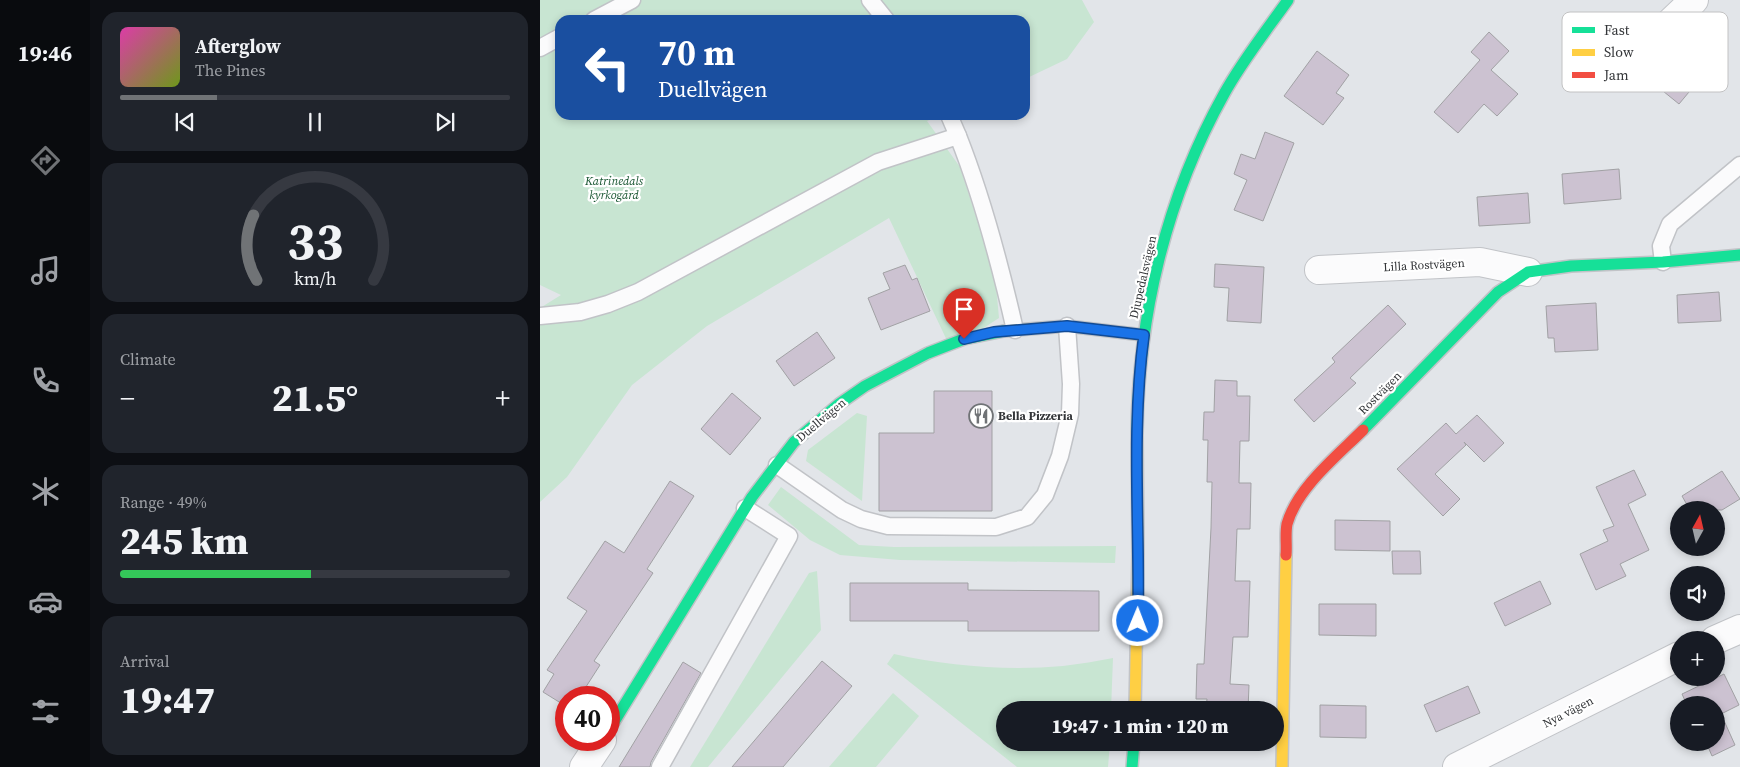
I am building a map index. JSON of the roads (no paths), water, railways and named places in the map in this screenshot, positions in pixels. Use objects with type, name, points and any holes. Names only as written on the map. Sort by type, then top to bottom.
[{"type":"street","name":"Djupedalsvägen","points":[[1135,701],[1140,361],[1154,282],[1172,215],[1192,161],[1224,94],[1288,0]]},
{"type":"street","points":[[1681,12],[1694,0]]},
{"type":"street","name":"Rostvägen","points":[[1282,767],[1287,525],[1295,505],[1308,486],[1498,292],[1528,272],[1570,266],[1663,262],[1740,255]]},
{"type":"street","name":"Lilla Rostvägen","points":[[1319,270],[1480,262],[1528,272]]},
{"type":"street","name":"Duellvägen","points":[[620,712],[745,508],[794,442],[839,404],[865,386],[928,353],[964,339],[994,332],[1067,326],[1144,335]]},
{"type":"street","points":[[1725,636],[1740,629]]},
{"type":"street","name":"Nya vägen","points":[[1457,767],[1491,760],[1670,661]]},
{"type":"street","points":[[584,767],[595,751]]},
{"type":"street","points":[[1132,767],[1133,751]]},
{"type":"lane","points":[[604,15],[632,0]]},
{"type":"lane","points":[[870,0],[882,15]]},
{"type":"lane","points":[[540,48],[555,40]]},
{"type":"lane","points":[[951,120],[976,187],[1004,279],[1015,330]]},
{"type":"lane","points":[[540,316],[580,312],[608,304],[638,292],[878,162],[958,136]]},
{"type":"lane","points":[[1663,262],[1662,246],[1670,224],[1740,165]]},
{"type":"lane","points":[[777,465],[842,510],[861,519],[888,526],[996,527],[1027,517],[1045,495],[1060,456],[1070,414],[1071,384],[1067,326]]},
{"type":"lane","points":[[660,767],[789,536],[745,508]]},
{"type":"place","name":"Bella Pizzeria","points":[[981,416]]},
{"type":"park label","name":"Katrinedals kyrkogård","points":[[614,188]]}]
